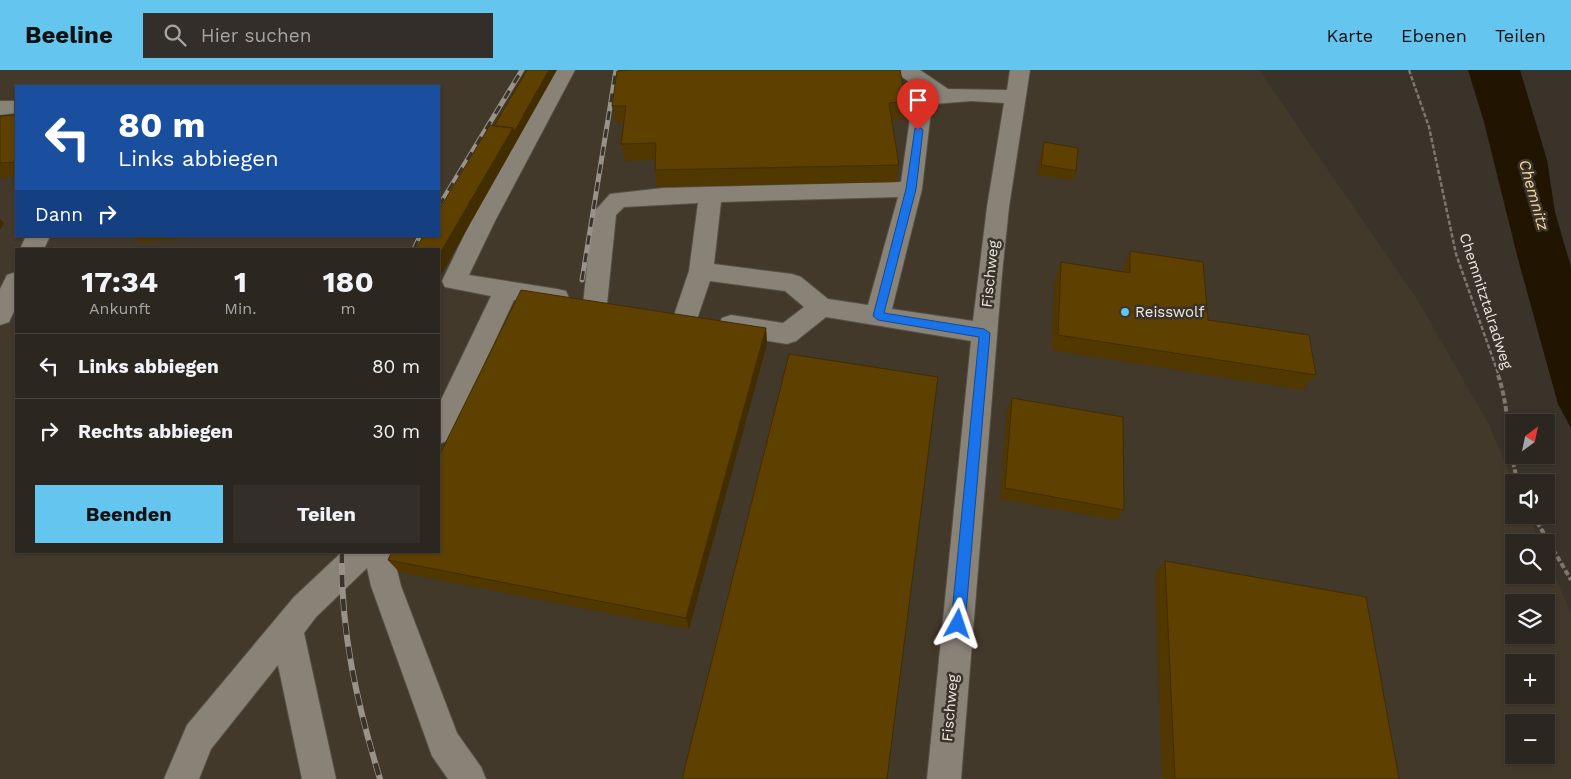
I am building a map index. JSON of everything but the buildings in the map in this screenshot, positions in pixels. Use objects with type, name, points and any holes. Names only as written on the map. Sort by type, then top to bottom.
[{"type":"street","points":[[565,70],[483,221],[454,281],[622,308]]},
{"type":"street","points":[[904,70],[917,76],[944,96]]},
{"type":"street","name":"Fischweg","points":[[944,779],[984,333],[998,207],[1020,70]]},
{"type":"street","points":[[878,316],[911,189],[921,111],[928,99],[944,96],[971,95],[1015,97]]},
{"type":"street","points":[[0,108],[15,107]]},
{"type":"street","points":[[595,304],[605,213],[618,200],[663,196],[911,189]]},
{"type":"street","points":[[710,195],[701,271],[677,316],[787,334],[821,307]]},
{"type":"street","points":[[701,271],[792,283],[821,307],[984,333]]},
{"type":"street","points":[[0,315],[15,283]]},
{"type":"street","points":[[440,430],[507,290]]},
{"type":"street","points":[[180,779],[199,737],[305,606],[362,553]]},
{"type":"street","points":[[381,553],[382,570],[386,586],[444,744],[469,779]]},
{"type":"street","points":[[287,630],[319,779]]},
{"type":"path","name":"Chemnitztalradweg","points":[[1409,70],[1429,127],[1456,254],[1504,391],[1516,474]]},
{"type":"path","points":[[1539,524],[1571,580]]},
{"type":"shaded area","points":[[0,70],[1259,70],[1417,299],[1488,423],[1510,474],[1505,474],[1505,524],[1532,524],[1536,534],[1505,534],[1505,584],[1555,584],[1555,577],[1571,613],[1571,779],[0,779]]},
{"type":"water","name":"Chemnitz","points":[[1468,70],[1520,70],[1547,160],[1555,212],[1571,267],[1571,428],[1558,404],[1518,259],[1484,122]]},
{"type":"railway","points":[[440,204],[522,70]]},
{"type":"railway","points":[[582,280],[616,70]]},
{"type":"railway","points":[[414,248],[420,237]]},
{"type":"railway","points":[[342,553],[342,580],[347,638],[357,695],[380,779]]},
{"type":"place","name":"Reisswolf","points":[[1125,312]]},
{"type":"route","points":[[918,130],[911,189],[878,316],[984,333],[958,624]]}]
